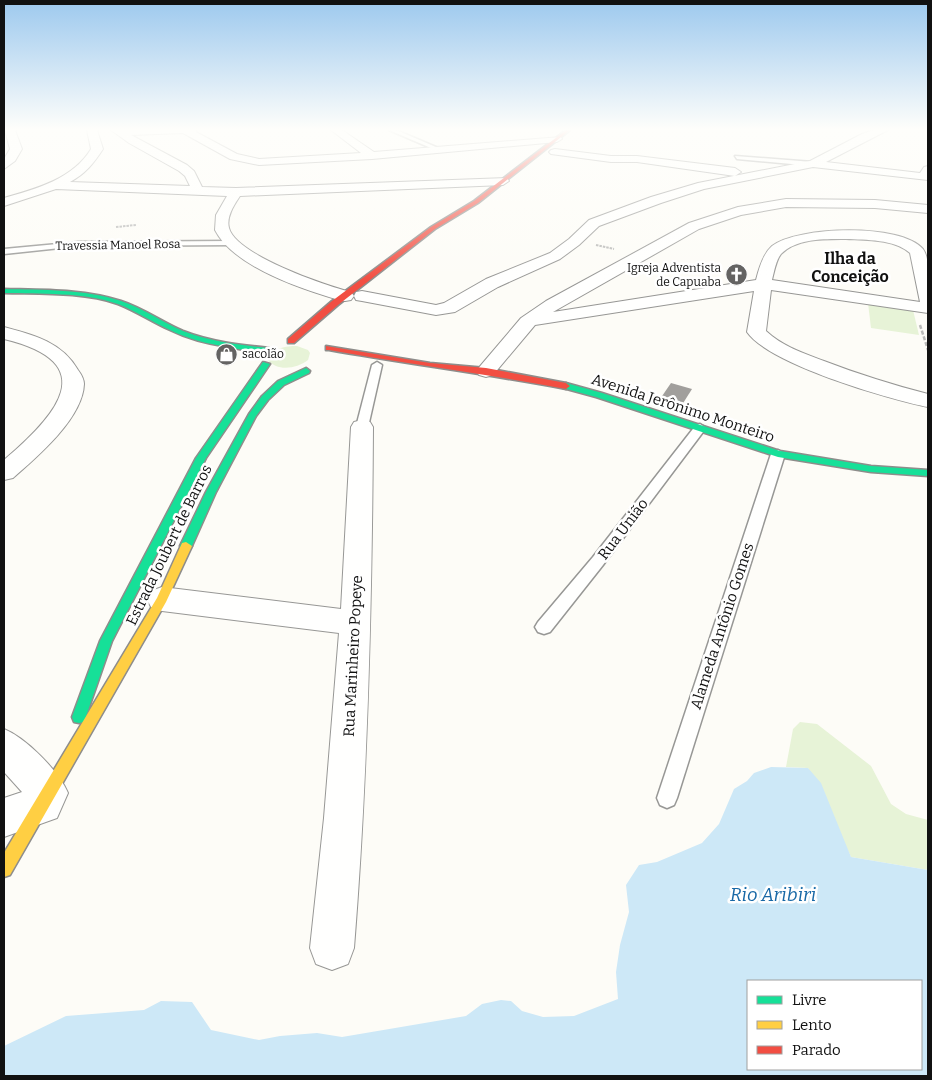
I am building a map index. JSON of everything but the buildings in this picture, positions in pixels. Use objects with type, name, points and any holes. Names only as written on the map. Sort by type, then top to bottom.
[{"type":"main road","points":[[347,302],[362,296],[434,237],[521,180]]},
{"type":"main road","points":[[322,342],[330,354],[322,364],[306,371],[274,369],[264,360],[269,350],[278,344],[291,341],[347,302],[433,228],[476,202],[497,181]]},
{"type":"main road","points":[[4,291],[57,293],[111,302],[132,307],[179,331],[206,341],[269,350]]},
{"type":"main road","name":"Avenida Jerônimo Monteiro","points":[[291,341],[322,342],[430,365],[486,371],[553,383],[599,395],[778,454],[870,469],[928,473]]},
{"type":"main road","name":"Avenida Jerônimo Monteiro","points":[[359,366],[430,365]]},
{"type":"main road","name":"Estrada Joubert de Barros","points":[[50,790],[106,641],[201,458],[274,369]]},
{"type":"main road","name":"Estrada Joubert de Barros","points":[[4,869],[162,599],[215,484],[252,416],[265,398],[281,383],[306,371]]},
{"type":"street","points":[[4,202],[54,185],[61,180]]},
{"type":"street","points":[[193,180],[198,190]]},
{"type":"street","points":[[362,296],[444,310],[492,283],[555,256],[576,240],[589,226],[636,206],[702,186],[731,180]]},
{"type":"street","points":[[54,185],[236,192],[497,181]]},
{"type":"street","points":[[236,192],[223,214],[222,230],[232,243],[275,273],[347,302]]},
{"type":"street","points":[[486,371],[527,322],[552,305],[694,226],[738,210],[761,206],[818,202],[875,204],[928,209]]},
{"type":"street","points":[[527,322],[762,284],[924,305],[915,248],[908,243],[890,239],[832,234],[804,237],[789,243],[775,252],[762,284],[756,332],[764,341],[778,351],[858,381],[928,401]]},
{"type":"street","points":[[4,472],[42,436],[60,415],[70,398],[75,382],[66,362],[51,349],[5,335]]},
{"type":"street","name":"Rua Marinheiro Popeye","points":[[332,948],[343,847],[356,623],[362,427]]},
{"type":"street","points":[[162,599],[356,623]]},
{"type":"street","points":[[4,746],[50,790],[4,818]]},
{"type":"lane","name":"Travessia Manoel Rosa","points":[[4,252],[78,244],[232,243]]},
{"type":"lane","name":"Rua Marinheiro Popeye","points":[[362,427],[377,365]]},
{"type":"lane","name":"Rua União","points":[[544,627],[598,561],[700,428]]},
{"type":"lane","name":"Alameda Antônio Gomes","points":[[667,798],[778,454]]},
{"type":"path","points":[[576,240],[640,255]]},
{"type":"path","points":[[924,305],[928,350]]},
{"type":"green space","points":[[868,303],[913,310],[919,335],[871,328]]},
{"type":"green space","points":[[297,346],[308,350],[310,353],[308,360],[303,363],[287,368],[276,366],[267,359],[276,350]]},
{"type":"green space","points":[[800,722],[817,724],[871,766],[891,804],[906,814],[928,820],[928,870],[851,857],[808,768],[786,767],[793,729]]},
{"type":"water","name":"Rio Aribiri","points":[[771,767],[808,768],[821,783],[851,857],[928,870],[928,1076],[4,1076],[4,1046],[66,1016],[144,1010],[161,1001],[192,1002],[211,1030],[259,1040],[317,1033],[342,1037],[466,1016],[482,1004],[501,1000],[511,1001],[522,1011],[543,1017],[574,1016],[618,999],[616,972],[620,945],[629,912],[626,885],[639,865],[657,862],[702,843],[719,824],[734,789],[747,781],[754,773]]},
{"type":"traffic: fast","points":[[4,291],[61,293],[90,296],[118,302],[191,336],[246,348],[269,350]]},
{"type":"traffic: fast","points":[[79,717],[106,641],[201,458],[266,364]]},
{"type":"traffic: fast","points":[[186,546],[211,492],[252,416],[265,398],[281,383],[306,371]]},
{"type":"traffic: fast","points":[[566,386],[599,395],[778,454],[871,469],[928,473]]},
{"type":"traffic: slow","points":[[4,869],[162,599],[186,546]]},
{"type":"traffic: jam","points":[[291,341],[335,303],[433,228],[476,202],[504,180]]},
{"type":"traffic: jam","points":[[329,348],[430,365],[486,371],[566,386]]},
{"type":"place","name":"Igreja Adventista de Capuaba","points":[[737,275]]},
{"type":"place","name":"sacolão","points":[[226,354]]},
{"type":"district","name":"Ilha da Conceição","points":[[850,267]]}]
